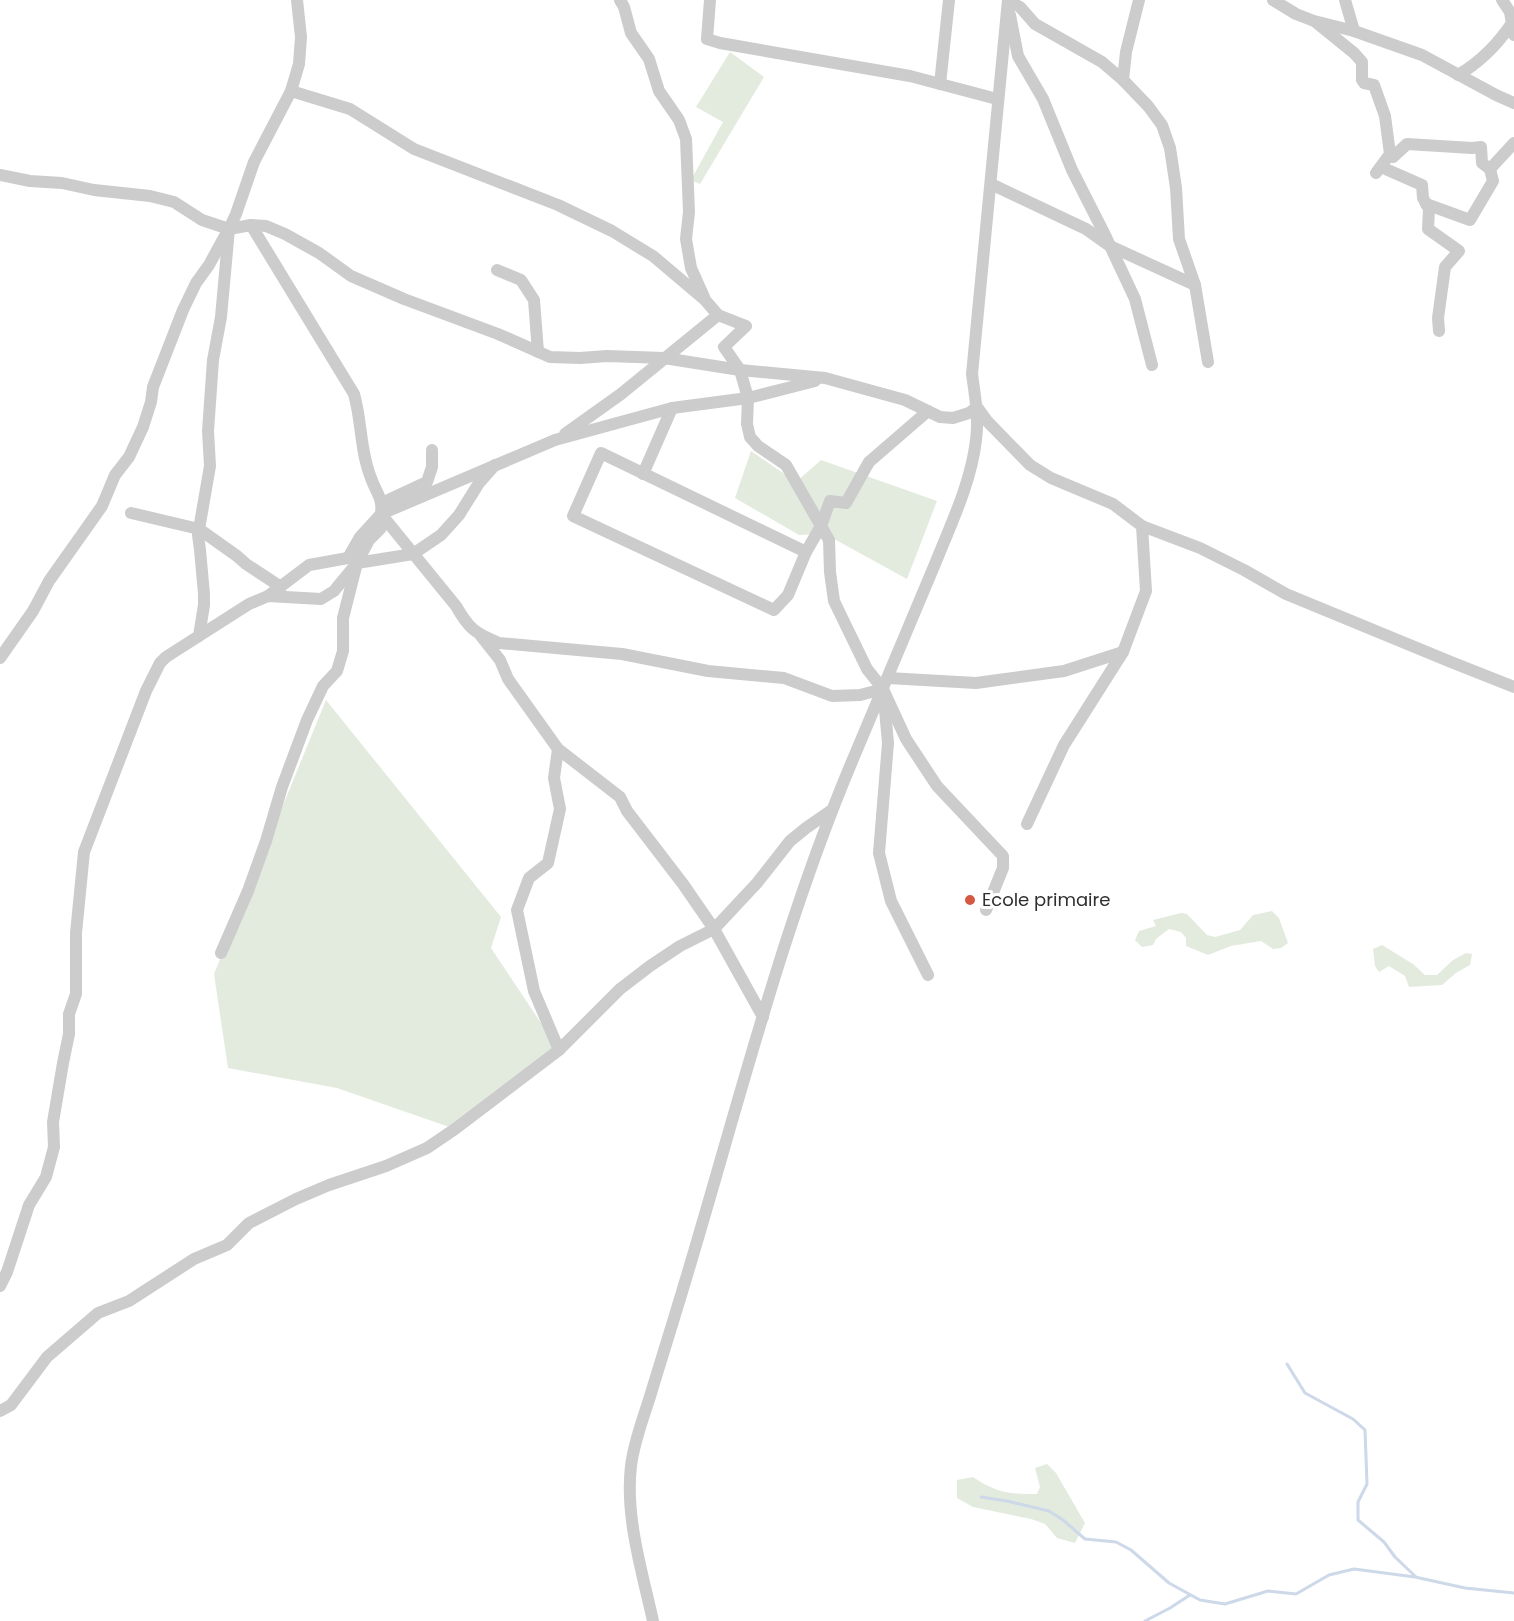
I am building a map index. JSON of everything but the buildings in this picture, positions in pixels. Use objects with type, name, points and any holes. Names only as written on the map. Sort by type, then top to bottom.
[{"type":"street","points":[[0,658],[33,610],[48,581],[102,506],[115,475],[129,457],[143,427],[160,366],[183,310],[196,283],[209,265],[237,214],[254,162],[291,91],[299,64],[301,37],[297,0]]},
{"type":"street","points":[[620,0],[632,33],[649,59],[659,91],[679,120],[686,138],[689,212],[686,239],[691,268],[705,300]]},
{"type":"street","points":[[710,0],[707,39],[910,76],[997,99]]},
{"type":"street","points":[[940,84],[949,0]]},
{"type":"street","points":[[1008,0],[1020,7],[1035,24],[1102,62],[1148,106],[1162,125],[1170,148],[1176,188],[1179,239],[1195,285],[1208,362]]},
{"type":"street","points":[[653,1621],[639,1557],[630,1485],[632,1462],[643,1419],[786,941],[815,852],[963,492],[975,449],[977,407],[972,374],[1008,0]]},
{"type":"street","points":[[1008,0],[1018,56],[1043,99],[1072,170],[1136,299],[1152,365]]},
{"type":"street","points":[[1123,80],[1126,52],[1139,0]]},
{"type":"street","points":[[1275,0],[1296,14],[1314,21],[1354,30],[1422,55],[1496,95],[1514,102]]},
{"type":"street","points":[[1345,0],[1354,30]]},
{"type":"street","points":[[1458,75],[1473,66],[1513,26],[1510,12],[1502,0]]},
{"type":"street","points":[[1314,21],[1362,62],[1362,80],[1364,83],[1374,85],[1385,116],[1392,156],[1410,180]]},
{"type":"street","points":[[291,91],[350,109],[414,149],[558,205],[612,231],[653,256],[705,300],[717,315],[746,326],[724,347],[740,370],[748,398],[747,424],[750,437],[758,446],[786,465],[829,540],[834,601],[867,669],[886,684],[906,738],[937,786],[1003,856],[1003,868],[986,910]]},
{"type":"street","points":[[1490,169],[1514,143]]},
{"type":"street","points":[[1426,204],[1470,220],[1493,181],[1490,169],[1482,163],[1481,147],[1407,144],[1378,170],[1422,184],[1423,198],[1426,204],[1429,209],[1428,229],[1459,251],[1445,267],[1438,318],[1439,331]]},
{"type":"street","points":[[0,175],[30,181],[62,183],[94,190],[150,196],[174,202],[202,220],[229,229],[251,225],[266,226],[319,253],[351,276],[550,357],[664,358],[740,370],[825,378],[905,400],[940,417],[953,418],[969,413],[977,407]]},
{"type":"street","points":[[991,184],[1086,229],[1110,246],[1195,285]]},
{"type":"street","points":[[251,225],[354,394],[362,448],[370,478],[382,508],[413,554],[456,606],[465,622],[480,635],[500,660],[508,679],[558,749],[620,797],[627,811],[714,929],[763,1017]]},
{"type":"street","points":[[199,636],[204,605],[198,535],[210,466],[208,431],[213,360],[221,317],[229,229]]},
{"type":"street","points":[[497,270],[521,280],[534,300],[538,352]]},
{"type":"street","points":[[555,440],[621,394],[717,315]]},
{"type":"street","points":[[382,508],[436,491],[555,440],[672,408],[748,398],[825,378]]},
{"type":"street","points":[[977,407],[987,421],[1030,465],[1051,478],[1113,504],[1142,526],[1200,548],[1286,594],[1514,687]]},
{"type":"street","points":[[643,474],[672,408]]},
{"type":"street","points":[[806,552],[601,453],[573,516],[774,610],[788,595],[806,552],[821,526],[830,501],[846,503],[869,462],[928,411]]},
{"type":"street","points":[[0,1286],[7,1272],[29,1205],[46,1177],[54,1147],[53,1122],[69,1034],[69,1014],[76,994],[76,933],[84,852],[146,691],[160,663],[177,649],[249,604],[268,596],[309,565],[348,558],[360,537],[382,508],[427,482],[432,467],[432,450]]},
{"type":"street","points":[[357,563],[413,554],[441,535],[459,515],[479,483],[495,465]]},
{"type":"street","points":[[268,596],[321,598],[334,591],[357,563],[369,540],[381,528],[382,508]]},
{"type":"street","points":[[131,513],[199,529],[246,564],[281,586]]},
{"type":"street","points":[[1027,824],[1064,745],[1123,652],[1146,591],[1142,526]]},
{"type":"street","points":[[221,953],[266,841],[282,787],[307,720],[323,686],[337,671],[344,651],[343,618],[357,563]]},
{"type":"street","points":[[480,635],[499,643],[622,654],[708,671],[784,678],[832,696],[861,695],[886,684],[976,683],[1064,671],[1123,652]]},
{"type":"street","points":[[886,684],[888,743],[879,853],[891,901],[928,975]]},
{"type":"street","points":[[558,749],[554,778],[560,809],[548,863],[529,878],[517,910],[534,991],[559,1050]]},
{"type":"street","points":[[0,1411],[11,1405],[47,1357],[98,1313],[129,1300],[194,1259],[227,1245],[249,1223],[329,1185],[386,1166],[427,1148],[455,1129],[559,1050],[620,989],[643,971],[680,946],[714,929],[757,884],[790,841],[832,810]]},
{"type":"shaded area","points":[[730,52],[764,77],[700,184],[691,180],[723,122],[696,107]]},
{"type":"shaded area","points":[[751,451],[796,482],[821,460],[937,501],[907,579],[825,534],[799,535],[735,498]]},
{"type":"shaded area","points":[[326,700],[501,917],[491,948],[559,1050],[455,1129],[337,1088],[228,1068],[214,974]]},
{"type":"shaded area","points":[[1272,911],[1279,918],[1288,943],[1281,948],[1273,949],[1261,941],[1231,946],[1208,955],[1186,946],[1186,938],[1181,932],[1169,929],[1156,939],[1153,945],[1142,947],[1135,940],[1139,931],[1156,926],[1153,920],[1181,913],[1187,914],[1207,935],[1215,937],[1240,930],[1253,915]]},
{"type":"shaded area","points":[[1382,945],[1413,964],[1425,975],[1437,975],[1453,960],[1466,953],[1472,954],[1470,965],[1442,985],[1409,987],[1405,976],[1389,966],[1379,972],[1375,966],[1373,949]]},
{"type":"shaded area","points":[[1047,1464],[1056,1473],[1085,1523],[1075,1543],[1057,1538],[1045,1524],[973,1507],[957,1498],[957,1480],[973,1477],[1003,1492],[1037,1494],[1040,1487],[1035,1468]]},
{"type":"waterway","points":[[1287,1364],[1305,1393],[1353,1419],[1365,1430],[1367,1484],[1358,1502],[1358,1520],[1384,1542],[1395,1557],[1415,1576]]},
{"type":"waterway","points":[[981,1497],[1049,1511],[1085,1539],[1116,1542],[1131,1550],[1169,1583],[1200,1600],[1225,1604],[1268,1591],[1296,1594],[1329,1575],[1354,1569],[1415,1577],[1465,1588],[1514,1593]]},
{"type":"waterway","points":[[1145,1621],[1190,1595]]},
{"type":"place","name":"Ecole primaire","points":[[970,900]]}]
